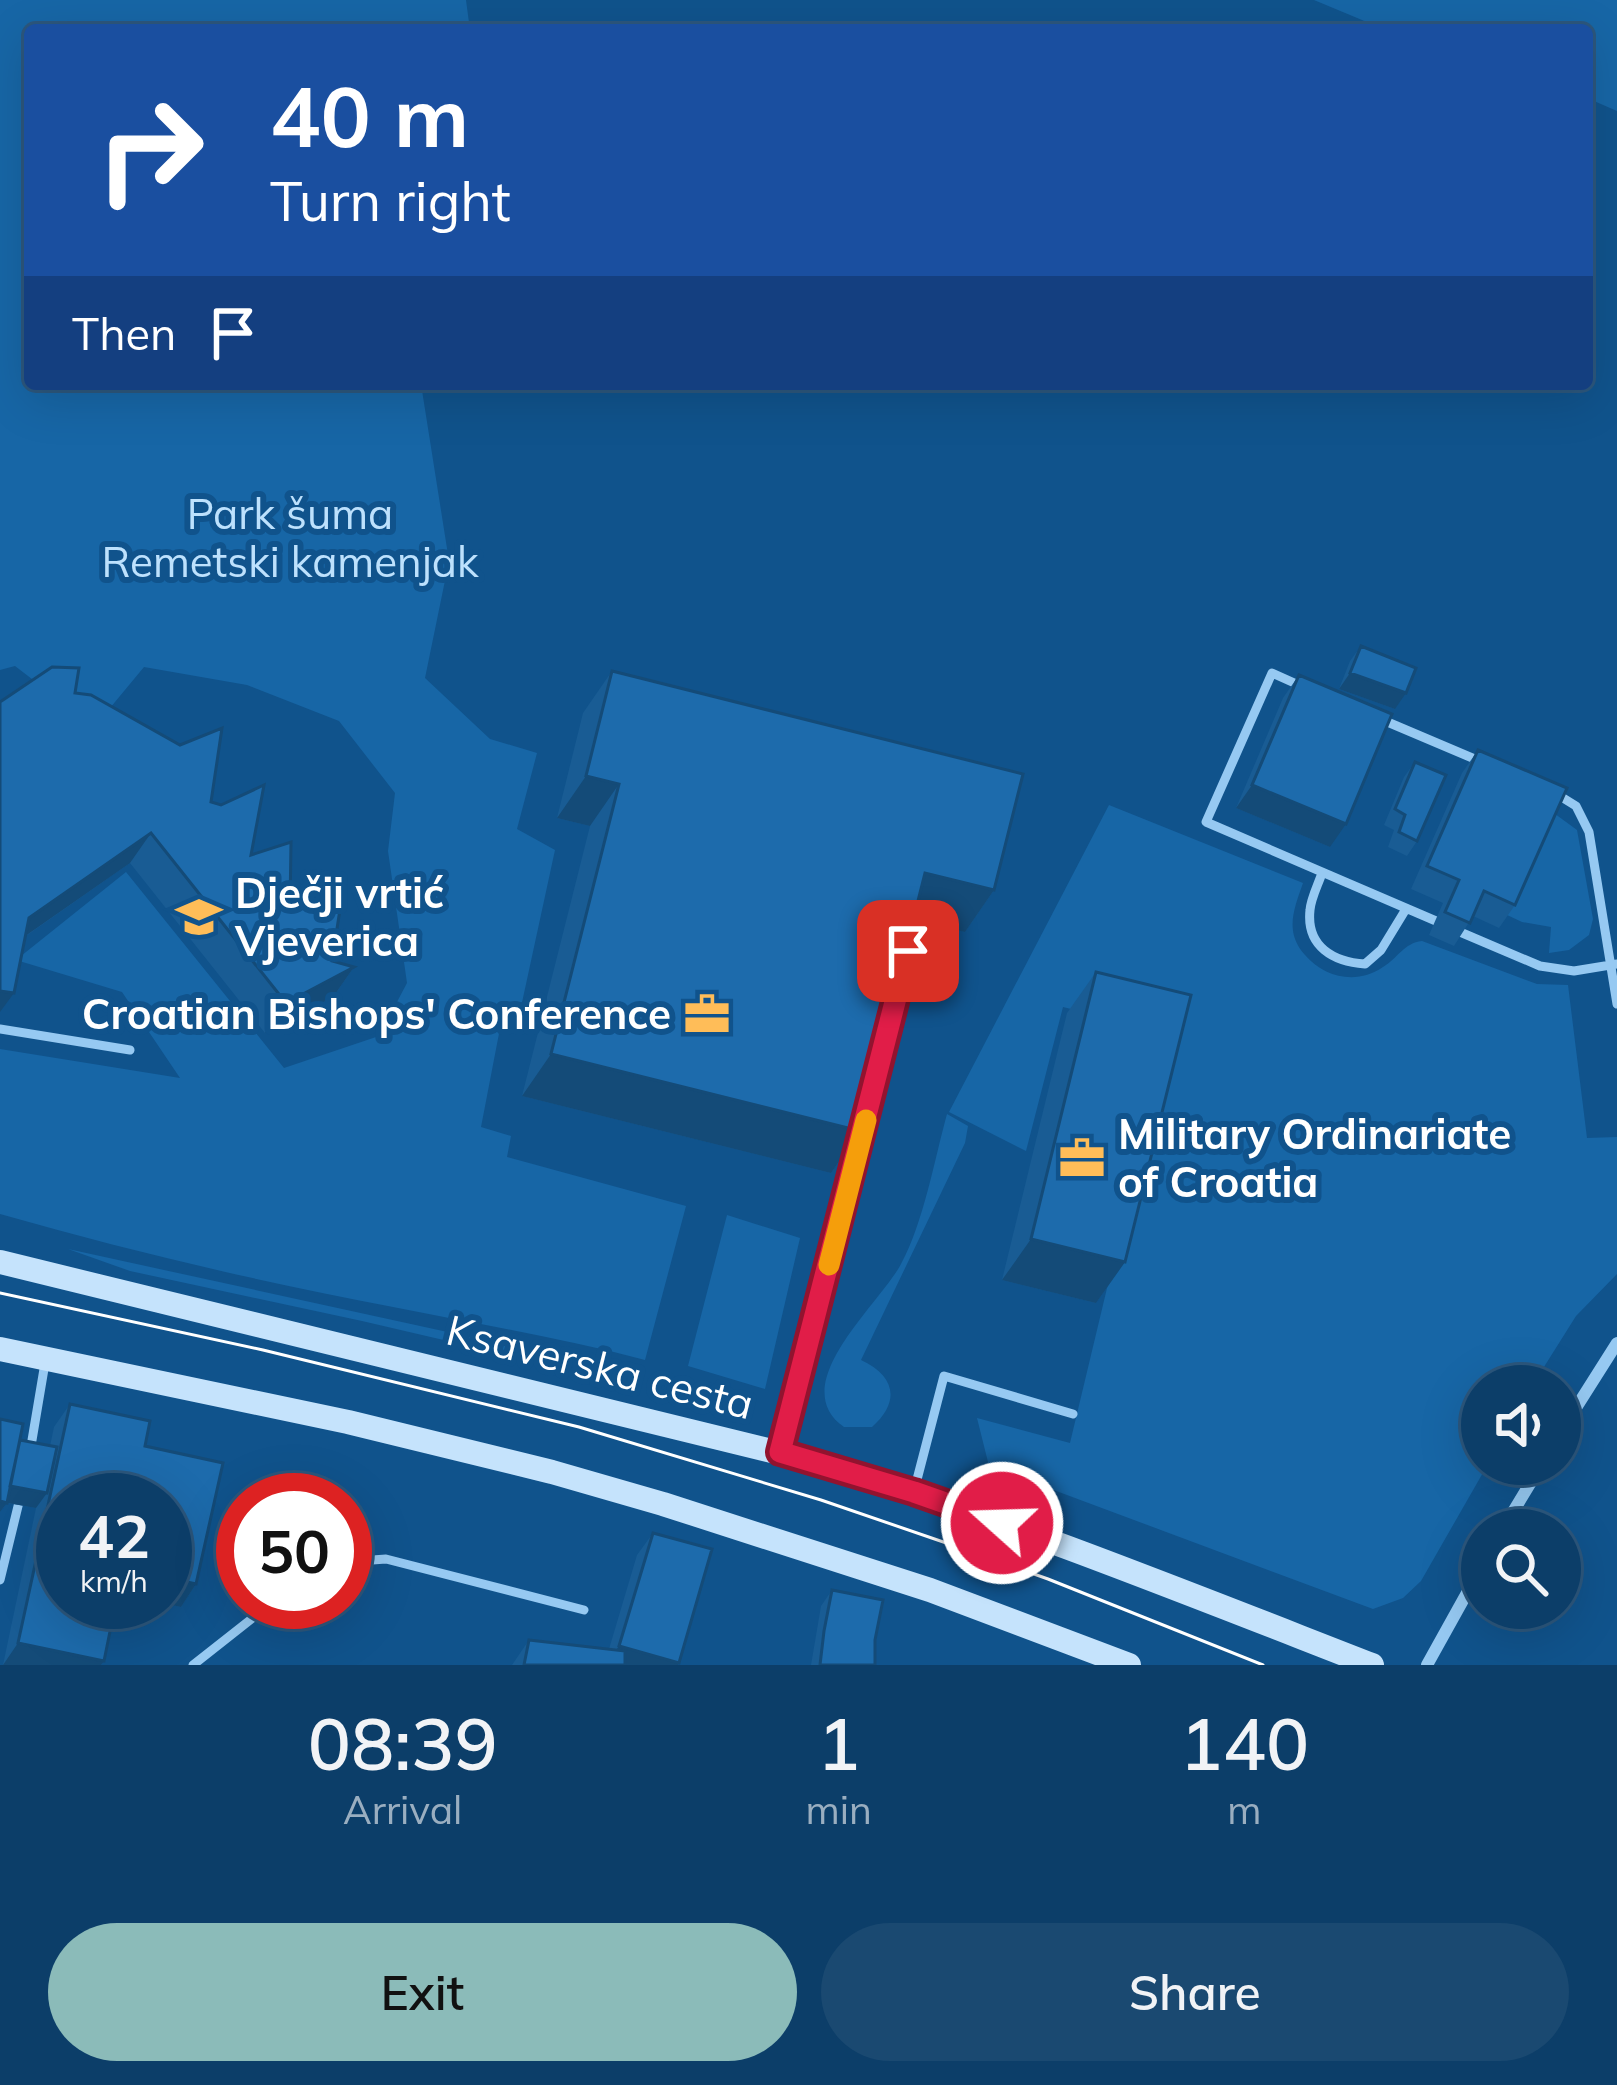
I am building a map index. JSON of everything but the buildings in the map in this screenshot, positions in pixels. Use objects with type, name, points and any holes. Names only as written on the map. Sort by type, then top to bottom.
[{"type":"main road","name":"Ksaverska cesta","points":[[0,1262],[780,1452],[914,1492],[1372,1665]]},
{"type":"main road","points":[[0,1349],[348,1422],[552,1472],[930,1590],[1129,1665]]},
{"type":"street","points":[[1581,1400],[1617,1343]]},
{"type":"street","points":[[1427,1665],[1461,1604]]},
{"type":"lane","points":[[1316,692],[1272,674],[1206,822],[1436,921]]},
{"type":"lane","points":[[1359,710],[1490,765]]},
{"type":"lane","points":[[1534,784],[1576,806],[1589,832],[1617,1004]]},
{"type":"lane","points":[[1322,873],[1310,908],[1310,930],[1323,950],[1341,962],[1365,964],[1382,950],[1406,909]]},
{"type":"lane","points":[[1460,932],[1540,966],[1574,971],[1614,965]]},
{"type":"lane","points":[[780,1452],[908,951]]},
{"type":"lane","points":[[0,1029],[130,1050]]},
{"type":"lane","points":[[29,1459],[46,1359]]},
{"type":"lane","points":[[914,1492],[944,1376],[1072,1414]]},
{"type":"lane","points":[[0,1580],[23,1482]]},
{"type":"lane","points":[[372,1560],[386,1559],[584,1610]]},
{"type":"lane","points":[[193,1665],[239,1629]]},
{"type":"green space","name":"Park šuma Remetski kamenjak","points":[[0,0],[466,0],[469,24],[24,24],[24,390],[422,390],[449,561],[425,678],[490,739],[537,753],[517,829],[555,850],[518,1021],[502,1018],[481,1127],[511,1136],[507,1157],[686,1206],[645,1360],[245,1276],[0,1214],[0,1049],[180,1078],[122,992],[16,960],[126,872],[284,1068],[379,1036],[407,983],[388,851],[395,793],[339,721],[247,685],[144,667],[110,708],[84,719],[15,666],[0,670]]},
{"type":"green space","points":[[1314,0],[1617,0],[1617,111],[1593,101],[1593,24],[1372,24]]},
{"type":"green space","points":[[1109,805],[1303,883],[1293,920],[1295,938],[1313,963],[1332,974],[1373,973],[1422,941],[1537,984],[1568,985],[1587,1138],[1617,1137],[1617,1274],[1576,1316],[1545,1365],[1461,1365],[1461,1485],[1476,1485],[1421,1581],[1403,1598],[1373,1609],[989,1466],[977,1418],[1070,1443],[1168,1033],[1063,1007],[1026,1151],[949,1112]]},
{"type":"green space","points":[[1551,811],[1577,830],[1593,919],[1589,935],[1569,950],[1549,953],[1551,927],[1505,914]]},
{"type":"green space","points":[[947,1114],[968,1126],[965,1143],[861,1360],[887,1381],[890,1399],[872,1427],[844,1427],[828,1410],[825,1389],[830,1368],[909,1247]]},
{"type":"green space","points":[[727,1215],[800,1238],[765,1389],[688,1366]]},
{"type":"green space","points":[[68,1249],[538,1354],[529,1360],[130,1271]]},
{"type":"tram line","points":[[0,1293],[263,1350],[579,1427],[955,1546],[1263,1665]]},
{"type":"slow traffic","points":[[829,1265],[866,1120]]},
{"type":"place","name":"Dječji vrtić Vjeverica","points":[[199,917]]},
{"type":"place","name":"Croatian Bishops' Conference","points":[[707,1014]]},
{"type":"place","name":"Military Ordinariate of Croatia","points":[[1082,1158]]},
{"type":"route","points":[[908,951],[780,1452],[1002,1523]]}]
